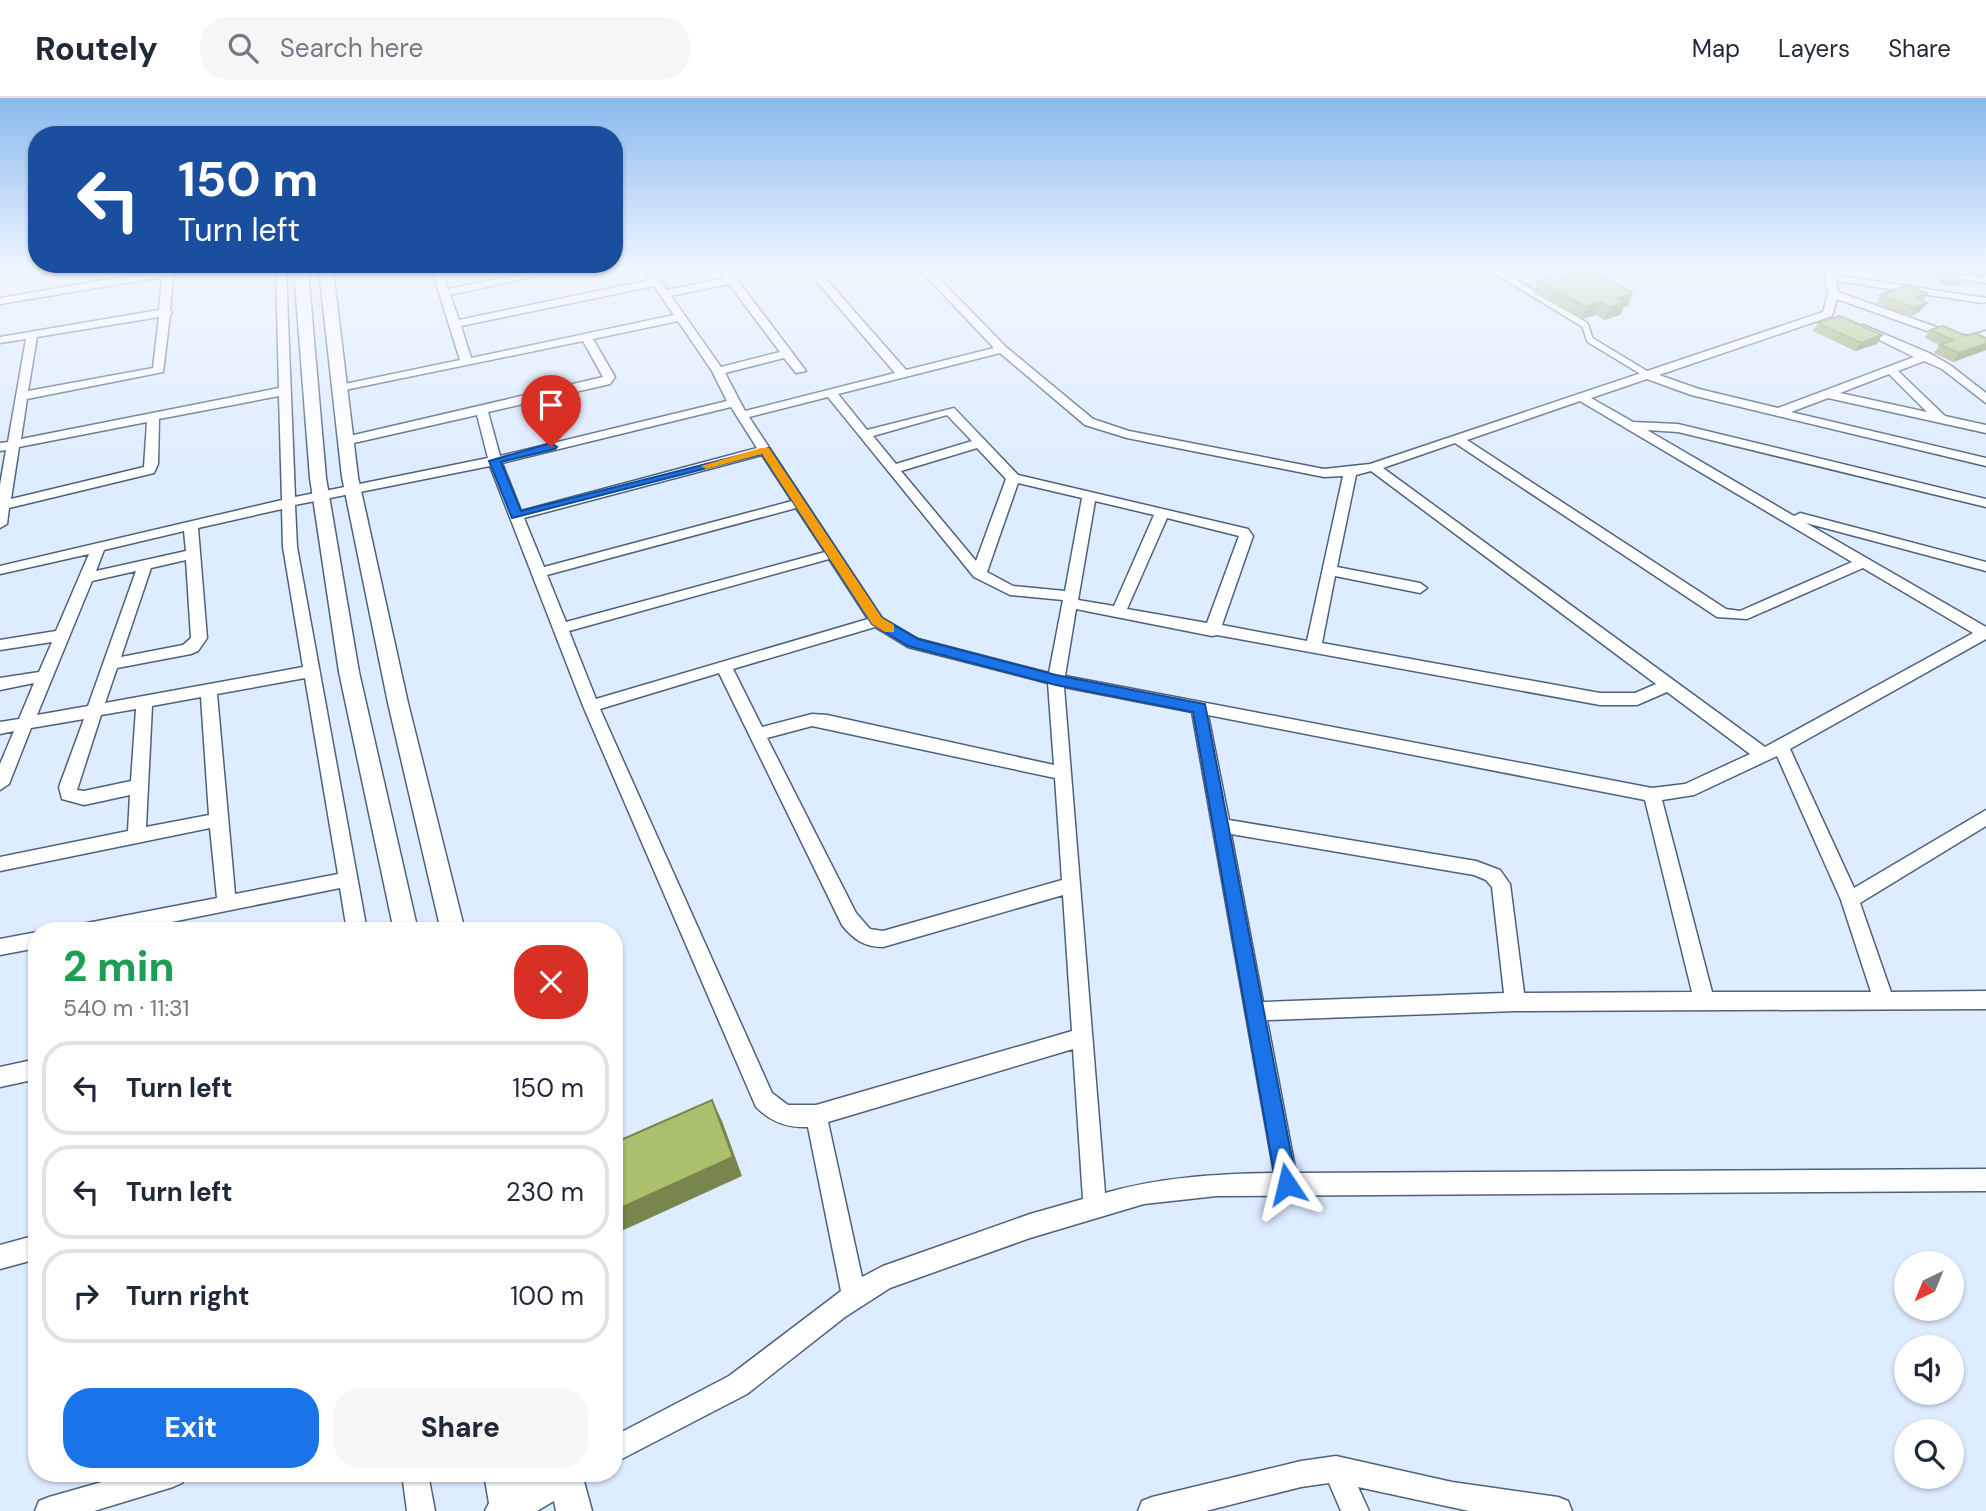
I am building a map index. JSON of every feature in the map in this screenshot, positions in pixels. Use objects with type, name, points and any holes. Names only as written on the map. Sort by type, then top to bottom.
[{"type":"street","points":[[0,340],[26,336]]},
{"type":"street","points":[[0,524],[32,336]]},
{"type":"street","points":[[22,396],[159,370],[164,336]]},
{"type":"street","points":[[283,336],[286,505],[290,547],[356,922]]},
{"type":"street","points":[[307,336],[321,496],[349,671],[403,922]]},
{"type":"street","points":[[333,336],[345,441],[354,488],[398,703],[451,922]]},
{"type":"street","points":[[459,336],[466,360]]},
{"type":"street","points":[[339,389],[466,360],[591,336]]},
{"type":"street","points":[[693,336],[877,621],[913,643],[1056,680],[1652,795],[1688,790],[1782,747],[1986,633]]},
{"type":"street","points":[[772,336],[800,371]]},
{"type":"street","points":[[870,336],[903,374]]},
{"type":"street","points":[[989,336],[1073,410],[1109,430],[1324,472],[1350,472],[1373,467],[1763,336]]},
{"type":"street","points":[[1880,336],[1927,356],[1986,399]]},
{"type":"street","points":[[1953,336],[1962,339],[1977,336]]},
{"type":"street","points":[[345,441],[606,382],[609,377],[586,337]]},
{"type":"street","points":[[0,570],[354,488],[738,409],[831,393],[1002,349]]},
{"type":"street","points":[[718,371],[785,354]]},
{"type":"street","points":[[1779,412],[1927,356]]},
{"type":"street","points":[[1891,370],[1941,419]]},
{"type":"street","points":[[1648,375],[1678,388],[1986,461]]},
{"type":"street","points":[[1970,385],[1986,386]]},
{"type":"street","points":[[0,447],[284,391]]},
{"type":"street","points":[[831,393],[979,574],[1010,590],[1071,600],[1118,613],[1212,631],[1615,701],[1637,699],[1667,686]]},
{"type":"street","points":[[1828,394],[1986,429]]},
{"type":"street","points":[[1581,397],[1986,633]]},
{"type":"street","points":[[482,411],[495,461],[591,706],[764,1100],[776,1112],[791,1119],[816,1115],[1083,1037]]},
{"type":"street","points":[[865,434],[950,411],[1013,478],[1235,528],[1246,536],[1212,631]]},
{"type":"street","points":[[4,505],[149,470],[152,464],[153,417]]},
{"type":"street","points":[[1632,426],[1678,428],[1986,503]]},
{"type":"street","points":[[1457,439],[1722,614],[1742,616],[1864,562]]},
{"type":"street","points":[[893,469],[979,443]]},
{"type":"street","points":[[517,516],[765,450]]},
{"type":"street","points":[[1373,467],[1763,755]]},
{"type":"street","points":[[1312,648],[1350,472]]},
{"type":"street","points":[[979,574],[1013,478]]},
{"type":"street","points":[[1089,495],[1056,680],[1095,1207]]},
{"type":"street","points":[[539,573],[800,503]]},
{"type":"street","points":[[1118,613],[1163,511]]},
{"type":"street","points":[[1777,512],[1986,567]]},
{"type":"street","points":[[112,664],[186,650],[199,638],[191,526]]},
{"type":"street","points":[[0,784],[99,546]]},
{"type":"street","points":[[86,578],[193,554]]},
{"type":"street","points":[[562,628],[833,554]]},
{"type":"street","points":[[140,786],[84,798],[68,794],[68,786],[145,565]]},
{"type":"street","points":[[1329,570],[1420,588]]},
{"type":"street","points":[[591,706],[725,669],[877,621]]},
{"type":"street","points":[[0,645],[62,635]]},
{"type":"street","points":[[725,669],[849,919],[859,932],[870,939],[883,939],[1071,885]]},
{"type":"street","points":[[0,728],[313,671]]},
{"type":"street","points":[[0,684],[45,676]]},
{"type":"street","points":[[209,690],[227,904]]},
{"type":"street","points":[[137,836],[144,703]]},
{"type":"street","points":[[1199,708],[1223,826],[1287,1184]]},
{"type":"street","points":[[759,734],[812,720],[827,721],[1064,774]]},
{"type":"street","points":[[1782,747],[1850,900],[1885,1002]]},
{"type":"street","points":[[1652,795],[1704,1002]]},
{"type":"street","points":[[1850,900],[1986,817]]},
{"type":"street","points":[[0,864],[218,820]]},
{"type":"street","points":[[1223,826],[1476,868],[1493,875],[1502,884],[1515,1002]]},
{"type":"street","points":[[173,922],[227,904],[350,879]]},
{"type":"street","points":[[0,947],[28,942]]},
{"type":"street","points":[[1257,1011],[1515,1002],[1986,1000]]},
{"type":"street","points":[[0,1077],[28,1071]]},
{"type":"street","points":[[816,1115],[854,1294]]},
{"type":"street","points":[[623,1445],[738,1385],[854,1294],[883,1278],[1030,1226],[1144,1193],[1184,1186],[1287,1184],[1986,1180]]},
{"type":"street","points":[[0,1257],[28,1249]]},
{"type":"street","points":[[1336,1469],[1354,1511]]},
{"type":"street","points":[[1152,1511],[1301,1474],[1336,1469],[1486,1506],[1559,1511]]},
{"type":"street","points":[[49,1511],[146,1482]]},
{"type":"street","points":[[416,1482],[421,1511]]},
{"type":"street","points":[[502,1482],[506,1510],[553,1482]]},
{"type":"street","points":[[568,1482],[574,1511]]},
{"type":"lane","points":[[1589,336],[1590,340],[1648,375]]},
{"type":"building","points":[[1846,336],[1880,336],[1861,343]]},
{"type":"building","points":[[1944,336],[1981,336],[1986,338],[1986,344],[1959,353],[1940,345],[1953,340]]},
{"type":"building","points":[[712,1100],[733,1157],[623,1207],[623,1139]]},
{"type":"slow traffic","points":[[706,466],[765,450],[877,621],[890,629]]},
{"type":"route","points":[[551,447],[495,461],[517,516],[765,450],[877,621],[913,643],[1056,680],[1199,708],[1223,826],[1287,1184]]}]
